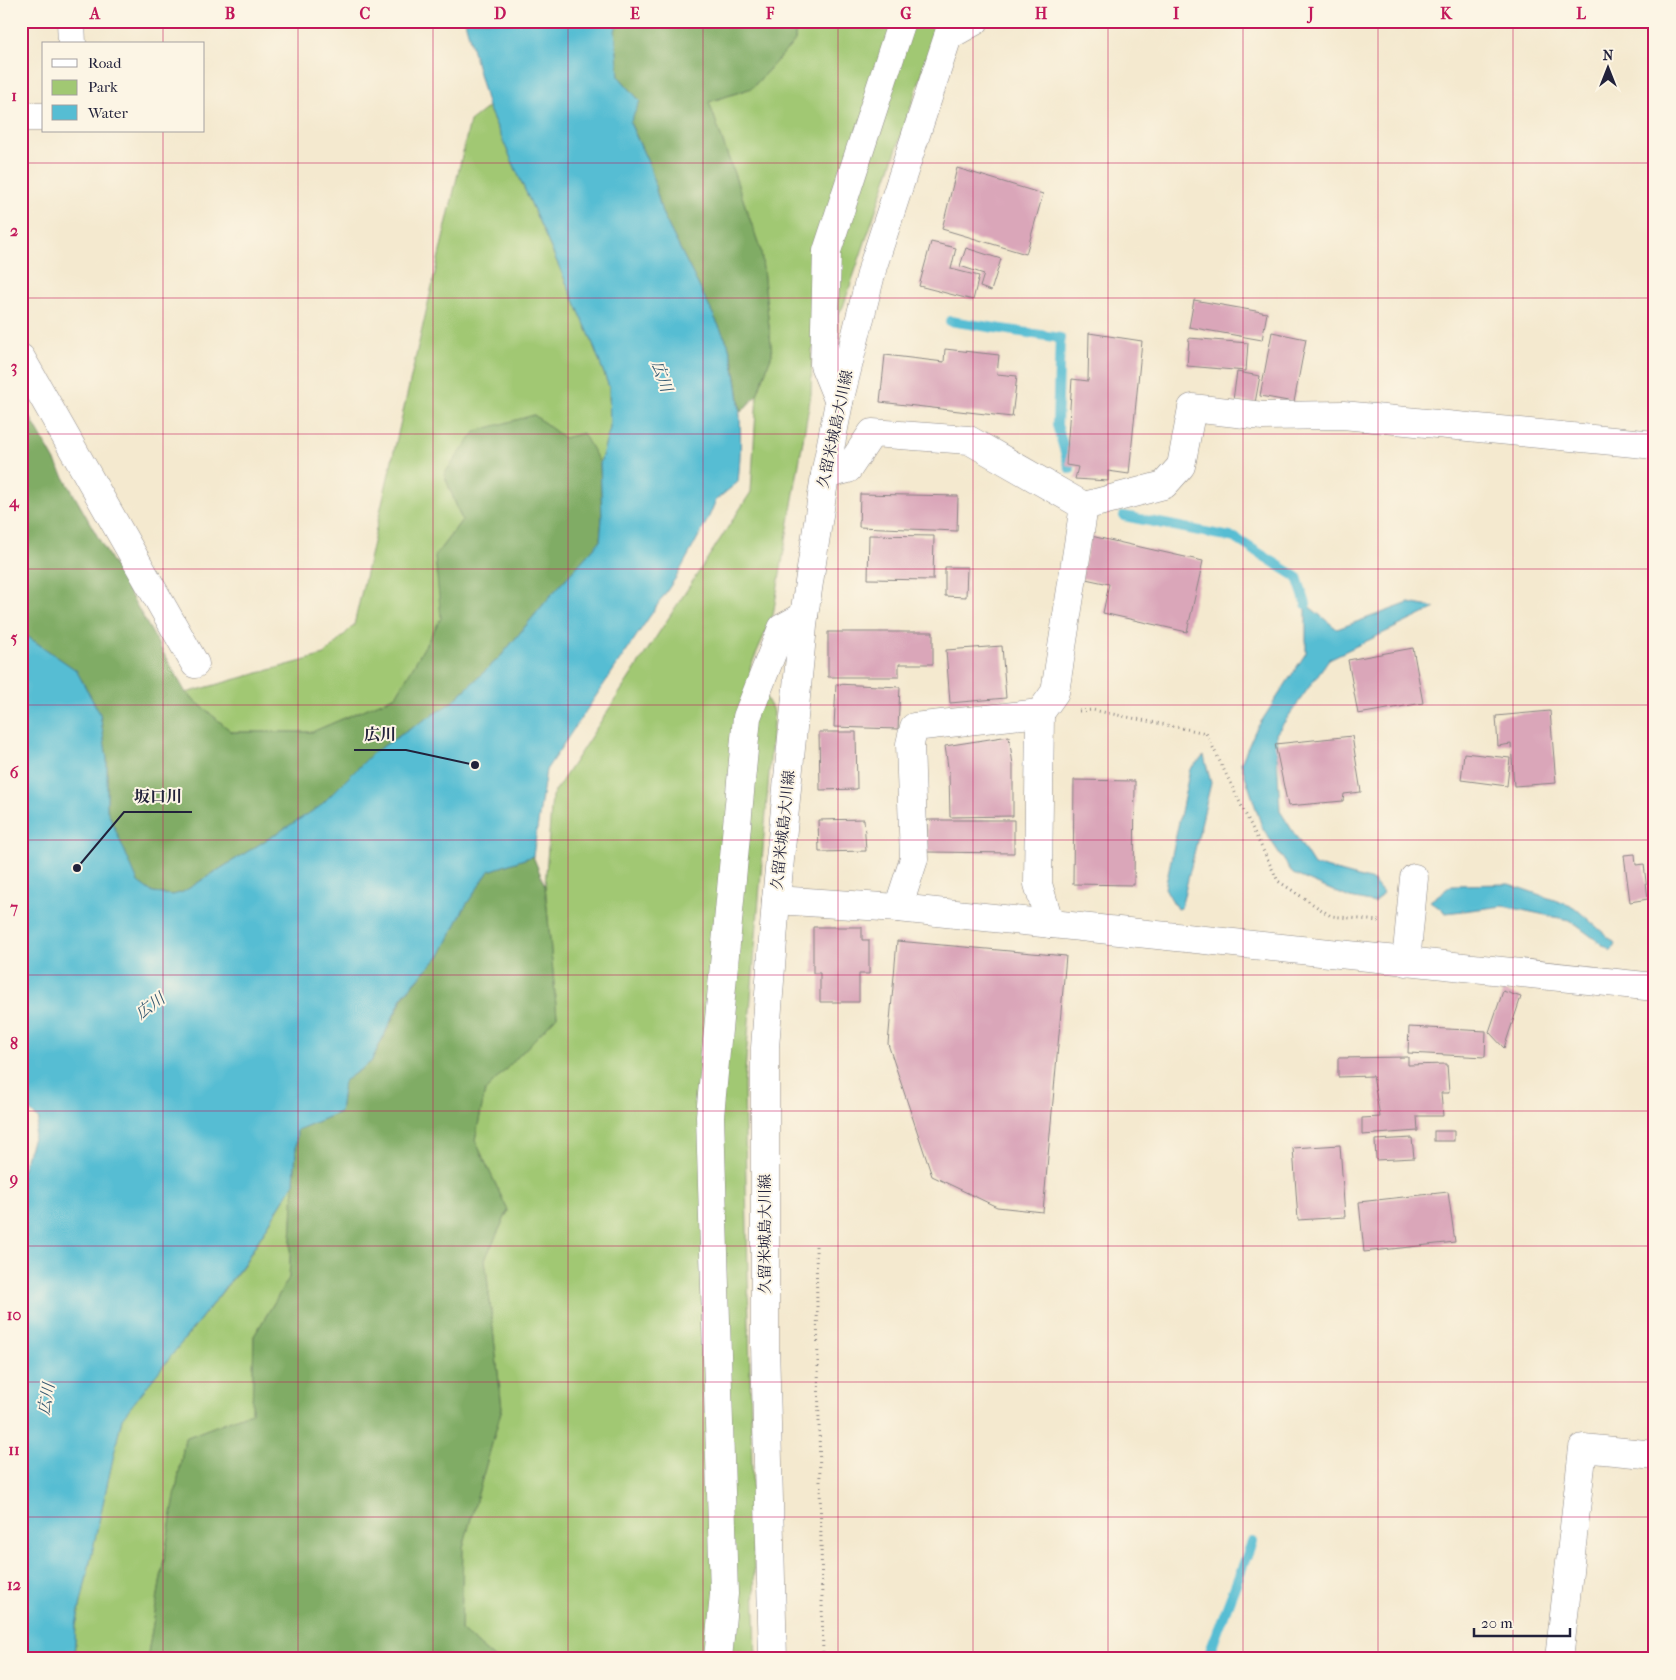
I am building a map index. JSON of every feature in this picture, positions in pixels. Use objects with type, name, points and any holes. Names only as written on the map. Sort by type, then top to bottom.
[{"type":"street","points":[[71,21],[72,42]]},
{"type":"street","points":[[838,402],[824,365],[827,251],[902,21]]},
{"type":"street","points":[[951,29],[975,21]]},
{"type":"street","name":"久留米城島大川線","points":[[773,1659],[765,1344],[765,1058],[776,900],[804,616],[838,402],[873,266],[951,29]]},
{"type":"street","points":[[21,117],[42,117]]},
{"type":"street","points":[[21,358],[195,664]]},
{"type":"street","points":[[825,475],[848,470],[872,434],[969,440],[1084,506],[1164,485],[1181,466],[1192,408],[1263,416],[1343,415],[1655,445]]},
{"type":"street","points":[[1050,924],[1038,884],[1040,713],[1055,692],[1084,506]]},
{"type":"street","points":[[718,1659],[724,1594],[710,1116],[747,716],[782,628],[804,616]]},
{"type":"street","points":[[898,908],[914,859],[910,744],[914,727],[1040,713]]},
{"type":"street","points":[[1406,962],[1414,878]]},
{"type":"street","points":[[776,900],[898,908],[1655,987]]},
{"type":"street","points":[[1559,1659],[1584,1448],[1655,1455]]},
{"type":"street","points":[[724,1594],[738,1659]]},
{"type":"path","points":[[1040,713],[1094,710],[1206,733],[1278,881],[1331,916],[1409,923]]},
{"type":"path","points":[[816,1246],[823,1659]]},
{"type":"green space","points":[[618,21],[795,21],[795,41],[752,88],[709,102],[761,251],[772,354],[757,395],[741,412],[734,364],[728,344],[662,213],[650,167],[630,122],[640,101],[619,77],[615,31]]},
{"type":"green space","points":[[795,21],[940,21],[843,307],[812,350],[811,394],[773,615],[750,668],[774,712],[744,1085],[756,1659],[495,1659],[461,1630],[463,1547],[502,1408],[485,1259],[508,1211],[475,1140],[485,1091],[557,1016],[545,886],[552,796],[751,492],[757,395],[772,354],[761,251],[709,102],[752,88],[795,41]]},
{"type":"green space","points":[[488,107],[590,336],[609,387],[610,428],[600,463],[583,434],[564,438],[534,415],[444,474],[462,520],[435,556],[442,618],[396,696],[312,732],[232,732],[186,693],[324,655],[354,625],[470,121]]},
{"type":"green space","points":[[21,401],[186,693],[232,732],[312,732],[396,696],[441,618],[435,556],[462,520],[444,474],[476,431],[534,415],[564,438],[583,433],[600,463],[602,518],[600,541],[551,595],[501,656],[451,703],[374,752],[319,807],[183,892],[173,895],[153,893],[138,883],[107,810],[107,759],[100,714],[76,670],[21,632]]},
{"type":"green space","points":[[533,856],[545,886],[557,1016],[485,1091],[475,1140],[508,1211],[485,1259],[502,1408],[463,1547],[461,1630],[495,1659],[147,1659],[185,1438],[252,1412],[254,1336],[289,1278],[297,1130],[340,1112],[344,1081],[371,1062],[405,994],[441,954],[464,908],[489,871]]},
{"type":"green space","points":[[294,1183],[289,1278],[254,1336],[252,1412],[185,1438],[147,1659],[74,1659],[76,1625],[122,1417],[243,1266]]},
{"type":"water","points":[[465,21],[618,21],[615,31],[619,77],[640,101],[630,123],[650,167],[662,213],[728,344],[736,378],[740,412],[738,482],[716,500],[708,519],[677,576],[546,770],[533,856],[489,871],[464,908],[441,954],[404,994],[371,1062],[344,1081],[340,1112],[297,1130],[294,1183],[243,1265],[122,1418],[76,1625],[74,1659],[21,1659],[21,1173],[39,1120],[29,1110],[21,1106],[21,632],[76,670],[100,714],[107,759],[107,810],[138,882],[153,893],[173,895],[183,892],[319,807],[374,752],[451,703],[501,656],[551,595],[600,541],[602,518],[600,463],[610,428],[609,387],[590,336],[488,107]]},
{"type":"water","points":[[1409,603],[1436,608],[1329,659],[1276,734],[1280,811],[1314,865],[1373,881],[1383,893],[1375,903],[1350,898],[1293,874],[1262,827],[1241,763],[1255,731],[1306,653],[1306,604],[1337,629]]},
{"type":"water","points":[[1204,756],[1211,783],[1181,908],[1177,909],[1165,888],[1190,769]]},
{"type":"water","points":[[1509,884],[1574,907],[1615,943],[1611,951],[1569,920],[1503,906],[1446,913],[1430,901],[1452,885]]},
{"type":"building","points":[[957,168],[1043,194],[1026,254],[942,229]]},
{"type":"building","points":[[931,242],[956,248],[951,269],[979,276],[973,300],[919,286]]},
{"type":"building","points":[[966,248],[1001,259],[991,291],[980,287],[984,274],[960,266]]},
{"type":"building","points":[[1194,300],[1267,313],[1262,340],[1189,327]]},
{"type":"building","points":[[1272,332],[1306,339],[1294,402],[1260,396]]},
{"type":"building","points":[[1089,333],[1142,341],[1129,474],[1108,471],[1108,481],[1075,479],[1078,467],[1066,465],[1072,379],[1088,381]]},
{"type":"building","points":[[1189,338],[1248,343],[1246,371],[1187,366]]},
{"type":"building","points":[[945,349],[999,355],[997,374],[1017,376],[1012,417],[880,402],[885,355],[944,362]]},
{"type":"building","points":[[1237,372],[1260,376],[1255,403],[1233,400]]},
{"type":"building","points":[[860,494],[958,496],[957,531],[859,527]]},
{"type":"building","points":[[869,535],[934,536],[933,580],[868,579]]},
{"type":"building","points":[[1091,536],[1203,561],[1187,632],[1103,613],[1109,584],[1081,578]]},
{"type":"building","points":[[945,567],[967,567],[966,597],[945,596]]},
{"type":"building","points":[[828,632],[933,632],[933,664],[899,664],[899,677],[828,677]]},
{"type":"building","points":[[1002,646],[1006,698],[950,703],[946,650]]},
{"type":"building","points":[[1413,648],[1423,703],[1358,714],[1348,660]]},
{"type":"building","points":[[836,684],[900,687],[898,729],[834,727]]},
{"type":"building","points":[[1550,711],[1556,783],[1514,786],[1511,744],[1498,746],[1496,716]]},
{"type":"building","points":[[819,732],[856,732],[857,789],[820,790]]},
{"type":"building","points":[[1009,736],[1013,765],[1013,816],[950,817],[949,774],[945,746]]},
{"type":"building","points":[[1352,736],[1361,792],[1344,794],[1343,801],[1288,806],[1275,744]]},
{"type":"building","points":[[1464,753],[1510,758],[1507,786],[1461,780]]},
{"type":"building","points":[[1074,780],[1135,781],[1134,885],[1073,884]]},
{"type":"building","points":[[864,819],[866,851],[819,852],[818,820]]},
{"type":"building","points":[[927,820],[1014,820],[1014,853],[927,852]]},
{"type":"building","points":[[1635,854],[1636,865],[1644,864],[1648,899],[1630,902],[1624,855]]},
{"type":"building","points":[[813,927],[862,927],[862,940],[869,940],[869,974],[859,974],[859,1002],[820,1002],[820,973],[813,973]]},
{"type":"building","points":[[897,941],[1066,956],[1043,1212],[997,1207],[932,1176],[888,1044]]},
{"type":"building","points":[[1503,991],[1521,997],[1504,1048],[1489,1032]]},
{"type":"building","points":[[1409,1027],[1486,1031],[1485,1057],[1408,1053]]},
{"type":"building","points":[[1408,1057],[1408,1065],[1447,1064],[1449,1093],[1441,1093],[1443,1116],[1417,1116],[1418,1131],[1362,1135],[1362,1118],[1380,1117],[1373,1076],[1338,1077],[1338,1058]]},
{"type":"building","points":[[1434,1131],[1454,1131],[1454,1141],[1434,1141]]},
{"type":"building","points":[[1412,1138],[1414,1158],[1376,1160],[1375,1140]]},
{"type":"building","points":[[1340,1145],[1345,1217],[1298,1220],[1293,1148]]},
{"type":"building","points":[[1448,1192],[1455,1242],[1364,1252],[1359,1202]]},
{"type":"waterway","points":[[950,321],[1060,338],[1057,425],[1070,469]]},
{"type":"waterway","points":[[1124,516],[1235,538],[1297,577],[1306,604]]},
{"type":"waterway","points":[[1207,1659],[1252,1542]]},
{"type":"place","name":"広川","points":[[475,765]]},
{"type":"place","name":"坂口川","points":[[77,868]]}]
